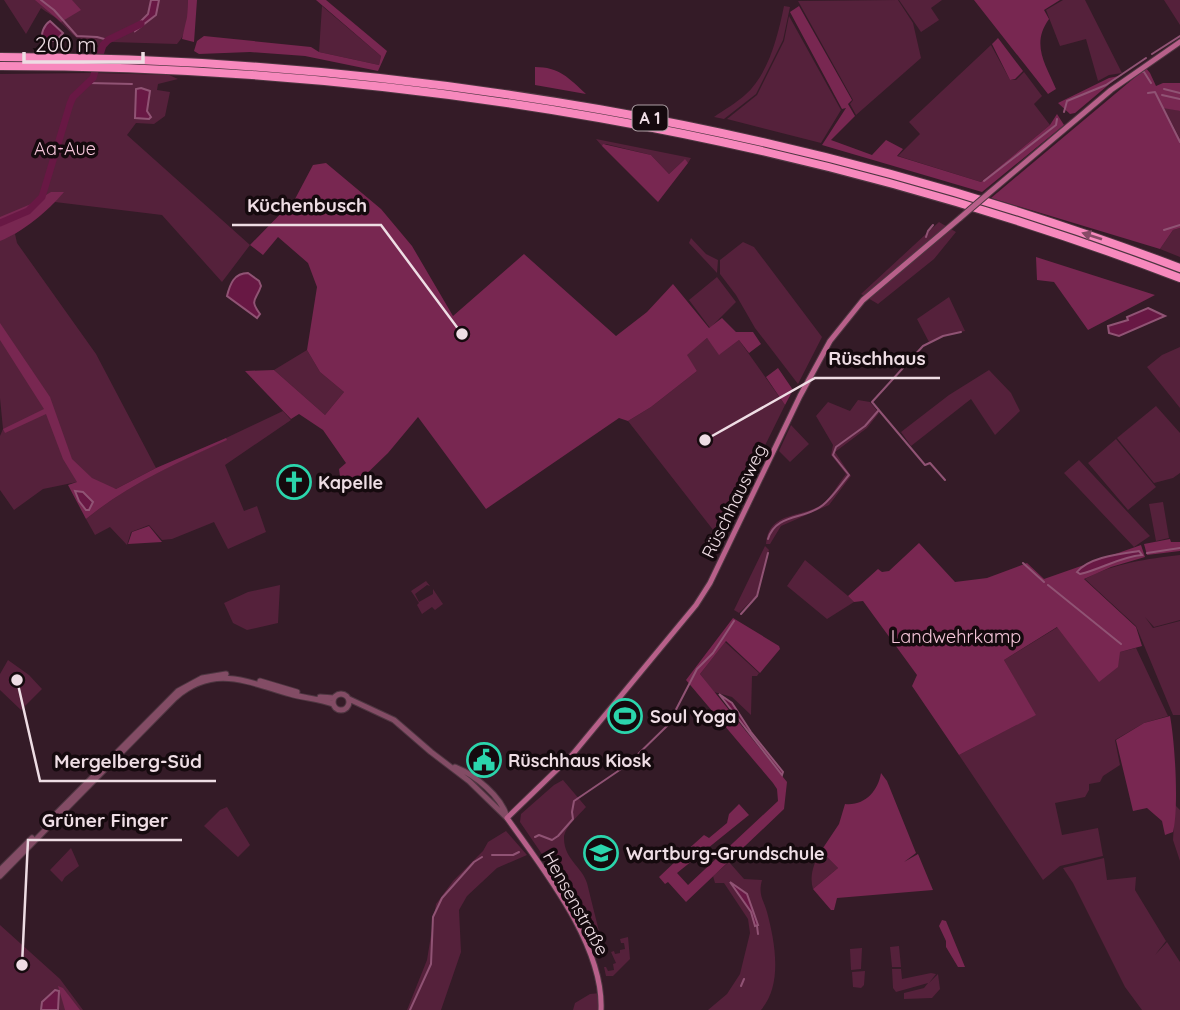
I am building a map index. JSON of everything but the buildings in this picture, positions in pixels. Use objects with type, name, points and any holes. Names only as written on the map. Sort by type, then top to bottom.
[{"type":"highway","name":"A 1","points":[[0,57],[283,68],[419,81],[672,122],[837,160],[960,194],[1180,268]]},
{"type":"highway","name":"A 1","points":[[0,66],[58,61]]},
{"type":"highway","name":"A 1","points":[[128,63],[431,92],[671,131],[823,166],[932,195],[1180,278]]},
{"type":"main road","name":"Rüschhausweg","points":[[507,818],[572,755],[696,605],[719,565],[810,376],[838,329],[876,289],[1111,90],[1180,42]]},
{"type":"main road","name":"Hensenstraße","points":[[507,818],[549,876],[581,934],[598,975],[601,1010]]},
{"type":"street","points":[[0,870],[171,697],[189,683],[212,675],[235,675],[334,701]]},
{"type":"street","points":[[0,876],[175,698],[191,687],[211,679],[233,678],[334,701],[340,710],[369,708]]},
{"type":"street","points":[[334,701],[342,694],[394,720],[431,752],[464,771],[484,787],[504,807],[507,818]]},
{"type":"street","points":[[347,708],[349,699]]},
{"type":"green space","name":"Aa-Aue","points":[[4,0],[188,0],[185,29],[177,44],[111,42],[100,52],[96,73],[169,75],[178,79],[158,84],[157,90],[170,92],[165,116],[154,124],[136,123],[127,135],[250,245],[222,282],[162,215],[55,202],[15,234],[17,243],[96,354],[156,468],[116,489],[77,482],[43,489],[14,510],[0,490],[0,436],[3,429],[0,398],[0,74],[92,73],[98,46],[94,41],[74,36],[41,8],[26,34]]},
{"type":"green space","points":[[35,0],[72,0],[81,10],[61,22]]},
{"type":"green space","points":[[188,0],[197,0],[194,42],[182,39]]},
{"type":"green space","points":[[316,0],[326,0],[387,51],[378,71],[305,56],[250,52],[199,54],[194,51],[197,41],[204,36],[311,47],[319,52],[379,65],[381,56]]},
{"type":"green space","points":[[898,0],[913,23],[921,58],[856,115],[850,104],[853,100],[798,1]]},
{"type":"green space","points":[[899,0],[942,0],[931,8],[939,20],[921,32]]},
{"type":"green space","points":[[974,0],[1060,0],[1044,10],[1049,19],[1040,45],[1056,89],[1048,94]]},
{"type":"green space","points":[[1063,0],[1085,0],[1122,73],[1109,75],[1098,81],[1086,39],[1060,46],[1046,10]]},
{"type":"green space","points":[[1164,0],[1180,0],[1180,25]]},
{"type":"green space","points":[[322,6],[381,56],[379,65],[319,52]]},
{"type":"green space","points":[[784,6],[790,7],[783,40],[756,94],[724,119],[714,117],[745,95],[760,76],[775,41]]},
{"type":"green space","points":[[799,6],[852,100],[848,104],[855,116],[831,140],[872,155],[886,140],[903,149],[897,156],[981,182],[1050,125],[1057,114],[1064,125],[982,192],[822,145],[846,108],[842,109],[790,12]]},
{"type":"green space","points":[[789,16],[841,110],[821,143],[727,119],[757,95],[784,41]]},
{"type":"green space","points":[[998,38],[1023,71],[1015,79],[1010,80],[992,44]]},
{"type":"green space","points":[[991,45],[1010,80],[1016,80],[1024,72],[1042,96],[1034,104],[1050,125],[981,182],[898,156],[920,134],[909,122]]},
{"type":"green space","points":[[535,67],[557,71],[586,94],[535,85]]},
{"type":"green space","points":[[1146,68],[1156,86],[1163,83],[1180,83],[1180,111],[1163,108],[1180,139],[1180,228],[1173,230],[1160,249],[991,198]]},
{"type":"green space","points":[[1119,76],[1075,113],[1070,114],[1058,103],[1109,78]]},
{"type":"green space","points":[[1163,107],[1180,111],[1180,139]]},
{"type":"green space","points":[[596,139],[691,158],[688,163],[684,160],[669,174],[651,155],[606,144],[602,146]]},
{"type":"green space","points":[[603,144],[651,155],[669,174],[685,159],[688,163],[658,202],[602,146]]},
{"type":"green space","points":[[326,163],[381,209],[412,246],[453,316],[524,254],[616,336],[647,312],[673,284],[709,328],[722,318],[736,332],[753,332],[761,344],[749,353],[739,340],[719,355],[707,338],[687,355],[697,371],[651,407],[628,421],[619,418],[486,509],[418,417],[388,453],[356,484],[341,484],[339,469],[346,463],[323,430],[299,414],[291,419],[245,371],[274,370],[325,415],[344,392],[320,372],[307,350],[317,287],[308,263],[278,237],[263,255],[250,245],[295,199],[313,165]]},
{"type":"green space","points":[[51,192],[64,192],[35,220],[0,241],[0,217]]},
{"type":"green space","points":[[939,222],[956,232],[934,259],[878,304],[861,294]]},
{"type":"green space","points":[[1180,228],[1180,257],[1160,249],[1173,230]]},
{"type":"green space","points":[[691,238],[706,254],[718,260],[717,273],[689,243]]},
{"type":"green space","points":[[743,242],[754,247],[822,337],[798,384],[755,328],[720,274],[720,260]]},
{"type":"green space","points":[[1036,257],[1155,295],[1088,330],[1054,282],[1037,280]]},
{"type":"green space","points":[[717,277],[736,302],[710,328],[689,300]]},
{"type":"green space","points":[[949,297],[965,331],[941,336],[929,342],[917,319]]},
{"type":"green space","points":[[0,323],[50,397],[72,459],[92,478],[116,489],[156,468],[226,438],[227,440],[136,485],[86,519],[68,485],[77,482],[63,459],[46,414],[5,433],[3,429],[44,409],[0,340]]},
{"type":"green space","points":[[707,338],[720,354],[739,340],[785,405],[721,540],[628,421],[651,407],[697,371],[686,355]]},
{"type":"green space","points":[[1180,347],[1180,408],[1147,367],[1162,355]]},
{"type":"green space","points":[[307,350],[320,372],[344,392],[325,415],[274,370]]},
{"type":"green space","points":[[778,368],[793,390],[785,405],[766,377]]},
{"type":"green space","points":[[989,370],[1011,393],[1020,411],[995,435],[971,399],[911,446],[901,432],[949,395]]},
{"type":"green space","points":[[858,400],[870,402],[879,413],[867,428],[835,452],[851,476],[829,505],[781,526],[770,544],[766,544],[768,533],[773,526],[787,517],[821,505],[846,474],[831,455],[833,445],[816,416],[828,402],[850,411]]},
{"type":"green space","points":[[1156,406],[1180,433],[1180,473],[1173,478],[1154,483],[1117,438]]},
{"type":"green space","points":[[283,411],[291,420],[225,465],[244,511],[257,506],[266,532],[228,549],[214,522],[172,539],[162,540],[149,525],[131,532],[127,545],[110,527],[95,535],[86,519],[102,506],[171,466]]},
{"type":"green space","points":[[791,425],[809,444],[790,462],[779,451]]},
{"type":"green space","points":[[1116,439],[1156,487],[1128,510],[1088,463]]},
{"type":"green space","points":[[1079,460],[1150,536],[1134,547],[1064,473]]},
{"type":"green space","points":[[1163,502],[1169,538],[1156,541],[1149,504]]},
{"type":"green space","points":[[149,526],[162,542],[128,544],[132,532]]},
{"type":"green space","points":[[1170,539],[1171,542],[1180,542],[1180,551],[1147,555],[1144,544]]},
{"type":"green space","name":"Landwehrkamp","points":[[919,543],[955,582],[987,578],[1027,563],[1044,579],[1093,562],[1078,572],[1080,574],[1141,556],[1139,551],[1108,557],[1141,545],[1145,557],[1111,567],[1084,579],[1136,627],[1142,646],[1120,652],[1118,667],[1099,682],[1057,627],[1004,660],[1036,715],[959,755],[912,686],[917,675],[863,601],[854,602],[848,596],[878,569],[882,572],[889,571]]},
{"type":"green space","points":[[765,546],[769,550],[756,596],[739,613],[734,610]]},
{"type":"green space","points":[[1180,555],[1180,620],[1154,627],[1145,617],[1153,628],[1180,621],[1180,715],[1173,715],[1136,626],[1085,579],[1119,565]]},
{"type":"green space","points":[[805,560],[854,602],[827,619],[787,586]]},
{"type":"green space","points":[[426,581],[430,586],[427,585],[415,594],[419,602],[433,594],[433,589],[443,604],[422,614],[411,591]]},
{"type":"green space","points":[[280,585],[278,623],[247,630],[233,623],[224,603],[248,592]]},
{"type":"green space","points":[[733,618],[780,649],[760,673],[726,641],[700,674],[787,782],[784,809],[686,902],[668,882],[665,884],[659,877],[679,858],[682,860],[688,855],[685,852],[704,835],[709,838],[727,823],[729,814],[739,804],[749,815],[677,873],[688,885],[778,801],[777,789],[773,783],[686,680]]},
{"type":"green space","points":[[1058,627],[1120,652],[1136,648],[1168,716],[1144,723],[1115,740],[1120,765],[1103,776],[1100,782],[1089,784],[1085,797],[1055,803],[1062,835],[1098,828],[1103,856],[1060,866],[1043,880],[959,755],[1035,715],[1004,660]]},
{"type":"green space","points":[[725,642],[759,673],[752,676],[751,715],[732,697],[714,692],[700,674]]},
{"type":"green space","points":[[8,660],[29,675],[42,689],[21,710],[0,690],[0,674]]},
{"type":"green space","points":[[1170,716],[1175,758],[1176,807],[1173,832],[1165,835],[1162,821],[1147,808],[1133,811],[1116,740],[1144,723]]},
{"type":"green space","points":[[881,773],[887,781],[916,853],[904,862],[918,854],[933,890],[837,898],[834,910],[831,910],[813,889],[838,868],[821,851],[839,824],[845,804],[859,803],[869,796],[877,786]]},
{"type":"green space","points":[[563,780],[586,807],[569,826],[564,838],[567,853],[588,887],[601,940],[592,942],[548,863],[520,822],[521,814]]},
{"type":"green space","points":[[1175,805],[1180,810],[1180,861],[1173,840]]},
{"type":"green space","points":[[227,807],[250,845],[238,857],[204,826],[220,810]]},
{"type":"green space","points":[[506,831],[527,855],[497,868],[467,896],[459,910],[461,952],[441,1010],[407,1010],[427,960],[436,904],[488,842]]},
{"type":"green space","points":[[71,848],[79,866],[62,882],[50,870]]},
{"type":"green space","points":[[821,851],[838,868],[813,889],[813,869]]},
{"type":"green space","points":[[1104,858],[1107,880],[1136,877],[1135,890],[1166,941],[1155,955],[1167,942],[1180,962],[1180,1010],[1142,1010],[1125,987],[1063,868]]},
{"type":"green space","points":[[729,862],[744,879],[762,880],[761,893],[770,924],[775,976],[768,1000],[761,1010],[708,1010],[727,994],[740,974],[750,933],[748,919],[724,883],[715,883],[713,876]]},
{"type":"green space","points":[[942,920],[946,921],[965,967],[958,967],[946,947],[939,926]]},
{"type":"green space","points":[[0,925],[60,979],[83,1010],[0,1010]]},
{"type":"green space","points":[[628,937],[630,959],[613,976],[606,976],[604,967],[608,971],[614,970],[613,964],[616,963],[611,952],[620,953],[620,950],[625,949],[620,939]]},
{"type":"green space","points":[[899,946],[901,967],[892,967],[890,947]]},
{"type":"green space","points":[[862,948],[861,969],[851,970],[850,949]]},
{"type":"green space","points":[[892,969],[901,969],[902,979],[936,974],[929,983],[938,974],[940,989],[932,998],[904,999],[904,993],[924,988],[928,983],[896,992],[893,988]]},
{"type":"green space","points":[[865,971],[864,985],[861,988],[853,987],[852,972]]},
{"type":"green space","points":[[58,986],[63,988],[80,1010],[65,1010]]},
{"type":"green space","points":[[600,993],[598,1010],[573,1010],[575,1003],[590,994]]},
{"type":"shaded area","points":[[151,0],[159,0],[156,15],[135,31],[134,28],[148,14]]},
{"type":"shaded area","points":[[50,21],[63,33],[56,41],[43,41],[43,30]]},
{"type":"shaded area","points":[[136,89],[150,91],[147,111],[151,117],[149,119],[135,118]]},
{"type":"shaded area","points":[[248,273],[259,281],[261,286],[254,303],[260,314],[257,318],[227,296],[236,277]]},
{"type":"shaded area","points":[[1148,308],[1165,316],[1119,336],[1109,333],[1108,326],[1128,320],[1127,317]]},
{"type":"shaded area","points":[[75,491],[83,492],[93,502],[89,510],[79,501]]},
{"type":"shaded area","points":[[1139,551],[1142,555],[1080,574],[1077,572],[1097,560]]},
{"type":"shaded area","points":[[719,694],[732,703],[783,772],[782,775]]},
{"type":"shaded area","points":[[730,882],[747,894],[758,925],[755,926],[751,912]]},
{"type":"shaded area","points":[[55,990],[59,991],[58,1010],[41,1010],[42,1002]]},
{"type":"waterway","points":[[41,0],[54,10],[77,36],[108,40]]},
{"type":"waterway","points":[[0,223],[28,211],[42,197],[73,97],[93,78],[103,45],[141,24]]},
{"type":"waterway","points":[[1152,54],[1180,36]]},
{"type":"waterway","points":[[1064,112],[1067,101],[1106,85],[1146,58]]},
{"type":"waterway","points":[[1141,71],[1151,83]]},
{"type":"waterway","points":[[89,83],[132,84]]},
{"type":"waterway","points":[[1164,89],[1180,93]]},
{"type":"waterway","points":[[1148,93],[1155,92],[1180,142]]},
{"type":"waterway","points":[[1162,95],[1180,99]]},
{"type":"waterway","points":[[984,181],[1056,125],[1057,119]]},
{"type":"waterway","points":[[926,237],[933,225]]},
{"type":"waterway","points":[[1164,230],[1180,225]]},
{"type":"waterway","points":[[945,480],[930,463],[925,465],[872,402],[923,346],[943,336],[961,332]]},
{"type":"waterway","points":[[768,539],[777,525],[816,510],[834,494],[849,475],[833,455],[836,447],[865,426],[878,411]]},
{"type":"waterway","points":[[1147,553],[1180,548]]},
{"type":"waterway","points":[[741,614],[757,596],[768,553]]},
{"type":"waterway","points":[[1023,563],[1044,582]]},
{"type":"waterway","points":[[1048,585],[1121,644]]},
{"type":"waterway","points":[[535,837],[539,835],[552,840],[558,836],[573,819],[574,801],[627,765],[668,725],[697,669],[713,653],[734,621]]},
{"type":"waterway","points":[[492,855],[513,855],[519,852]]},
{"type":"waterway","points":[[410,1010],[431,964],[433,917],[442,898],[474,862],[482,857]]},
{"type":"waterway","points":[[757,926],[758,934]]},
{"type":"waterway","points":[[741,986],[744,979]]},
{"type":"place","name":"Küchenbusch","points":[[462,334]]},
{"type":"place","name":"Rüschhaus","points":[[705,440]]},
{"type":"place","name":"Kapelle","points":[[294,482]]},
{"type":"place","name":"Mergelberg-Süd","points":[[17,680]]},
{"type":"place","name":"Soul Yoga","points":[[625,716]]},
{"type":"place","name":"Rüschhaus Kiosk","points":[[484,760]]},
{"type":"place","name":"Wartburg-Grundschule","points":[[601,853]]},
{"type":"place","name":"Grüner Finger","points":[[22,965]]}]
